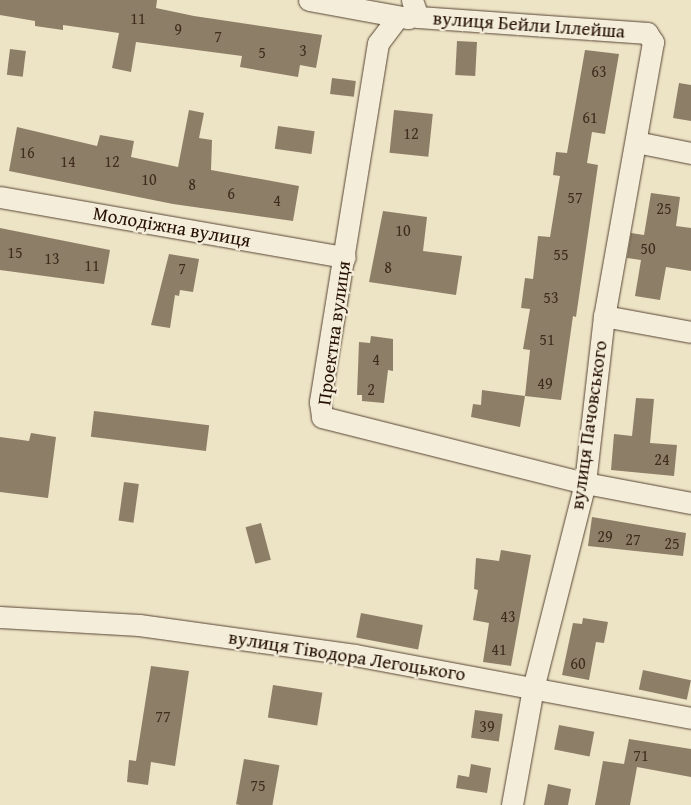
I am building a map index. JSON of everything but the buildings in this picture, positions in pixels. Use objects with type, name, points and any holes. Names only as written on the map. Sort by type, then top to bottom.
[{"type":"street","name":"вулиця Бейли Іллейша","points":[[309,0],[397,18],[415,9],[646,33],[654,42]]},
{"type":"street","name":"Проектна вулиця","points":[[397,18],[378,43],[320,402],[322,416],[585,483]]},
{"type":"street","name":"вулиця Пачовського","points":[[512,805],[533,688],[585,483],[604,316],[654,42]]},
{"type":"street","points":[[636,142],[691,153]]},
{"type":"street","name":"Молодіжна вулиця","points":[[0,197],[344,257]]},
{"type":"street","points":[[604,316],[691,332]]},
{"type":"street","points":[[585,483],[691,502]]},
{"type":"street","name":"вулиця Тіводора Легоцького","points":[[0,617],[139,624],[355,655],[691,718]]}]
